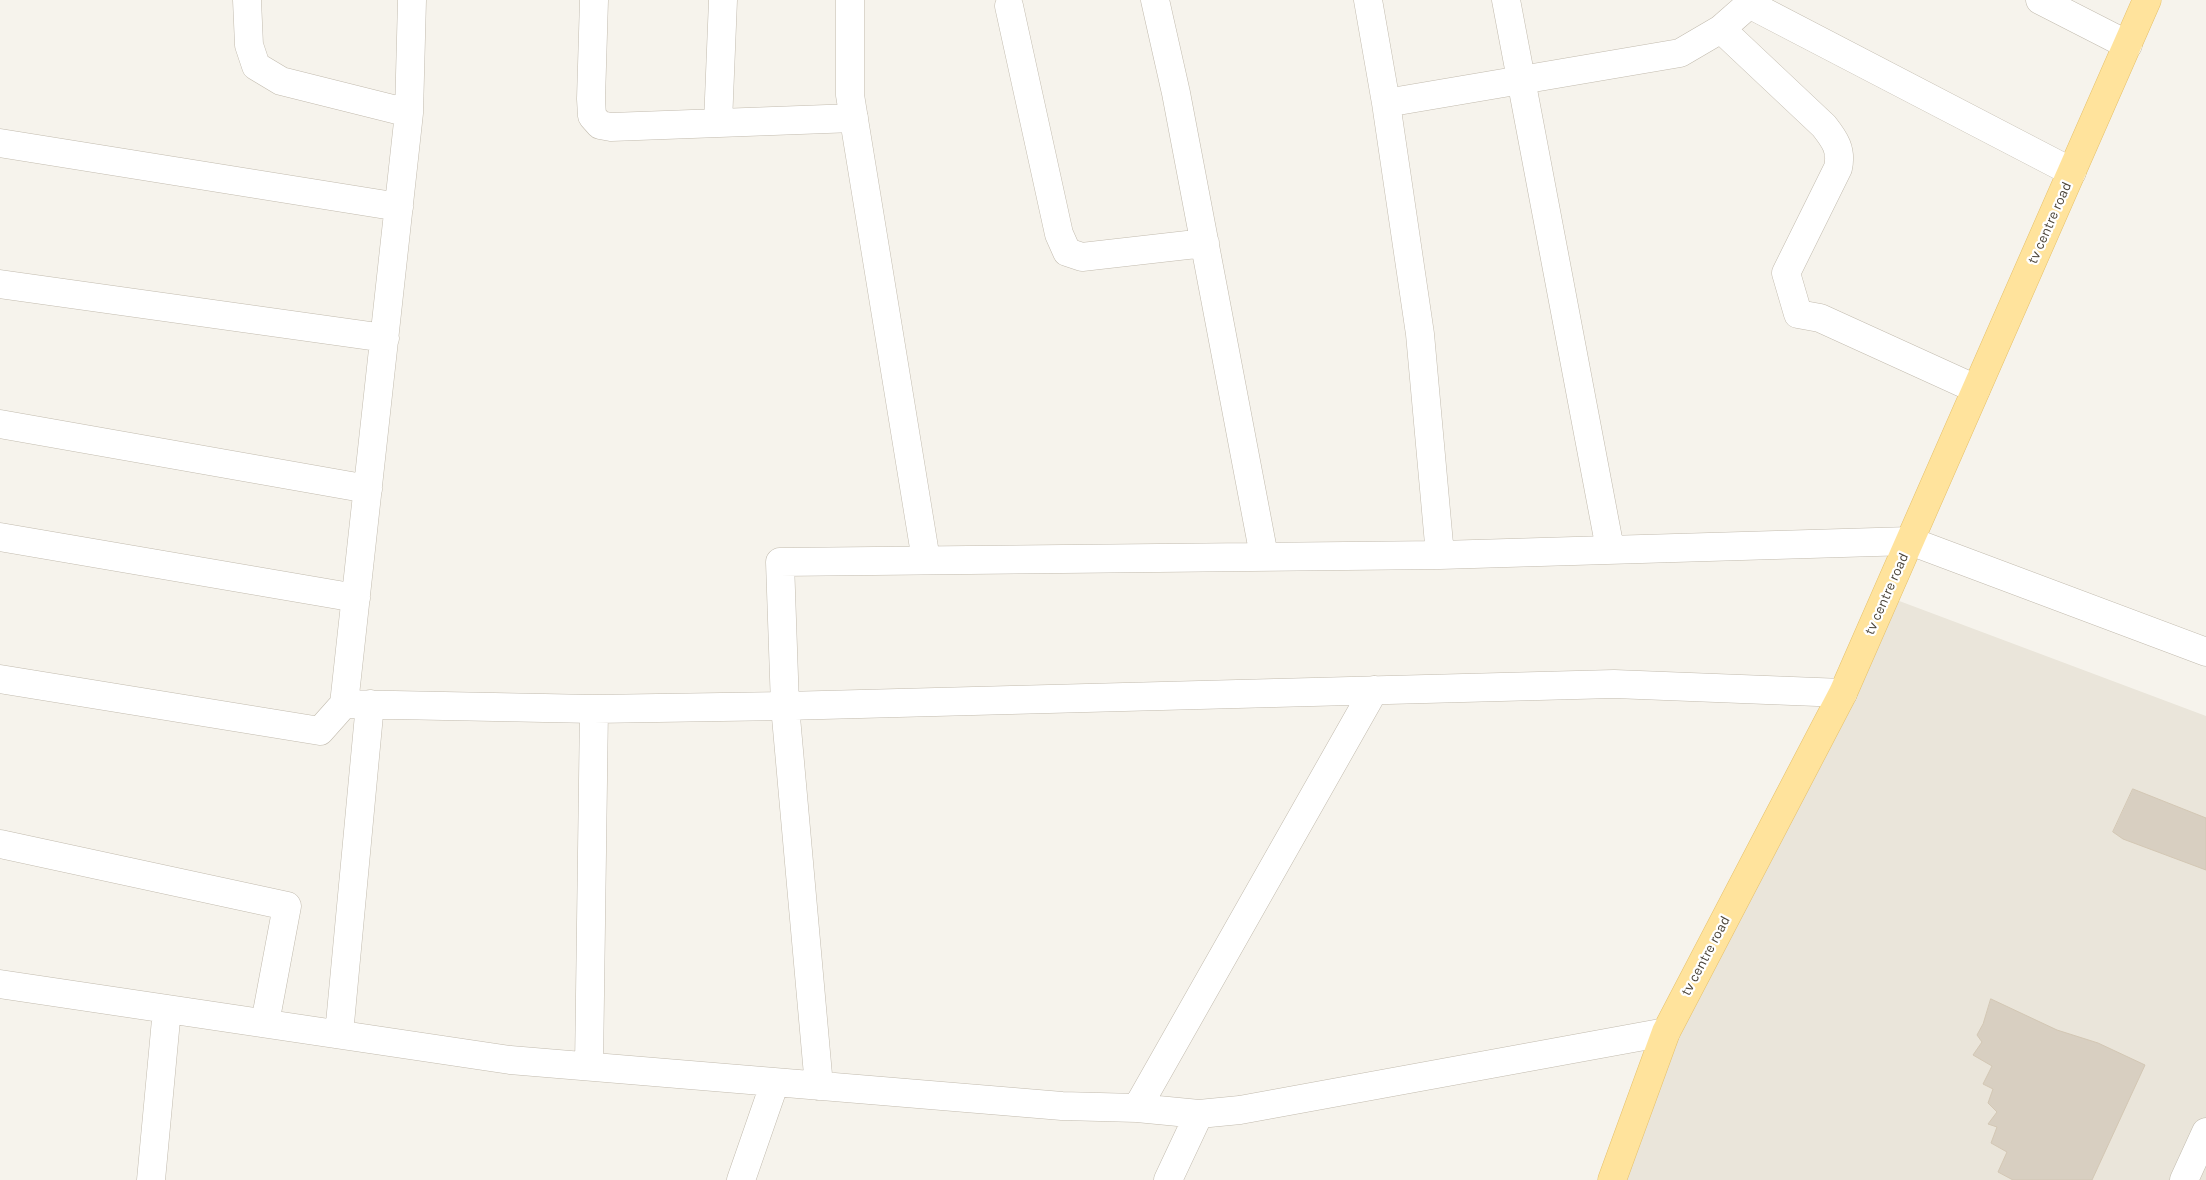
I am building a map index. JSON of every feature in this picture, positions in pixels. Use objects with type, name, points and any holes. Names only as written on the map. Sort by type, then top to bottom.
[{"type":"main road","name":"tv centre road","points":[[1612,1180],[1666,1032],[1843,693],[2147,0]]},
{"type":"street","points":[[247,0],[249,45],[256,66],[281,81],[410,113]]},
{"type":"street","points":[[340,1034],[357,704],[356,598],[410,113],[412,0]]},
{"type":"street","points":[[594,0],[591,100],[592,116],[600,125],[611,127],[854,118]]},
{"type":"street","points":[[718,123],[723,0]]},
{"type":"street","points":[[850,0],[850,96],[926,560]]},
{"type":"street","points":[[1155,0],[1176,93],[1264,556]]},
{"type":"street","points":[[1368,0],[1386,104],[1420,334],[1440,555]]},
{"type":"street","points":[[1506,0],[1610,550]]},
{"type":"street","points":[[2040,0],[2128,45]]},
{"type":"street","points":[[1386,104],[1680,54],[1721,29],[1752,2],[2072,172]]},
{"type":"street","points":[[1009,6],[1059,234],[1067,252],[1082,257],[1205,243]]},
{"type":"street","points":[[1721,29],[1824,126],[1838,144],[1840,157],[1838,168],[1786,273],[1798,314],[1820,318],[1976,390]]},
{"type":"street","points":[[0,143],[399,206]]},
{"type":"street","points":[[0,284],[385,338]]},
{"type":"street","points":[[0,424],[368,490]]},
{"type":"street","points":[[0,537],[356,598]]},
{"type":"street","points":[[819,1086],[785,706],[780,562],[1440,555],[1910,541],[2206,652]]},
{"type":"street","points":[[0,679],[320,731],[357,704],[594,709],[785,706],[1614,684],[1843,693]]},
{"type":"street","points":[[1137,1108],[1374,690]]},
{"type":"street","points":[[589,1066],[594,709]]},
{"type":"street","points":[[0,844],[287,906],[264,1023]]},
{"type":"street","points":[[0,984],[510,1060],[1062,1106],[1137,1108],[1199,1114],[1240,1110],[1666,1032]]},
{"type":"street","points":[[151,1180],[167,1009]]},
{"type":"street","points":[[741,1180],[776,1082]]},
{"type":"street","points":[[1168,1180],[1199,1114]]},
{"type":"street","points":[[2184,1180],[2206,1132]]},
{"type":"shaded area","points":[[1886,596],[2206,716],[2206,1180],[1613,1180],[1666,1032]]},
{"type":"building","points":[[2133,789],[2206,818],[2206,870],[2123,839],[2113,832]]},
{"type":"building","points":[[1991,999],[2057,1030],[2098,1043],[2145,1065],[2092,1180],[2013,1180],[1998,1172],[2007,1152],[1991,1143],[1997,1127],[1988,1124],[1997,1112],[1988,1103],[1993,1089],[1983,1084],[1992,1066],[1973,1055],[1982,1042],[1977,1035],[1983,1024]]}]
